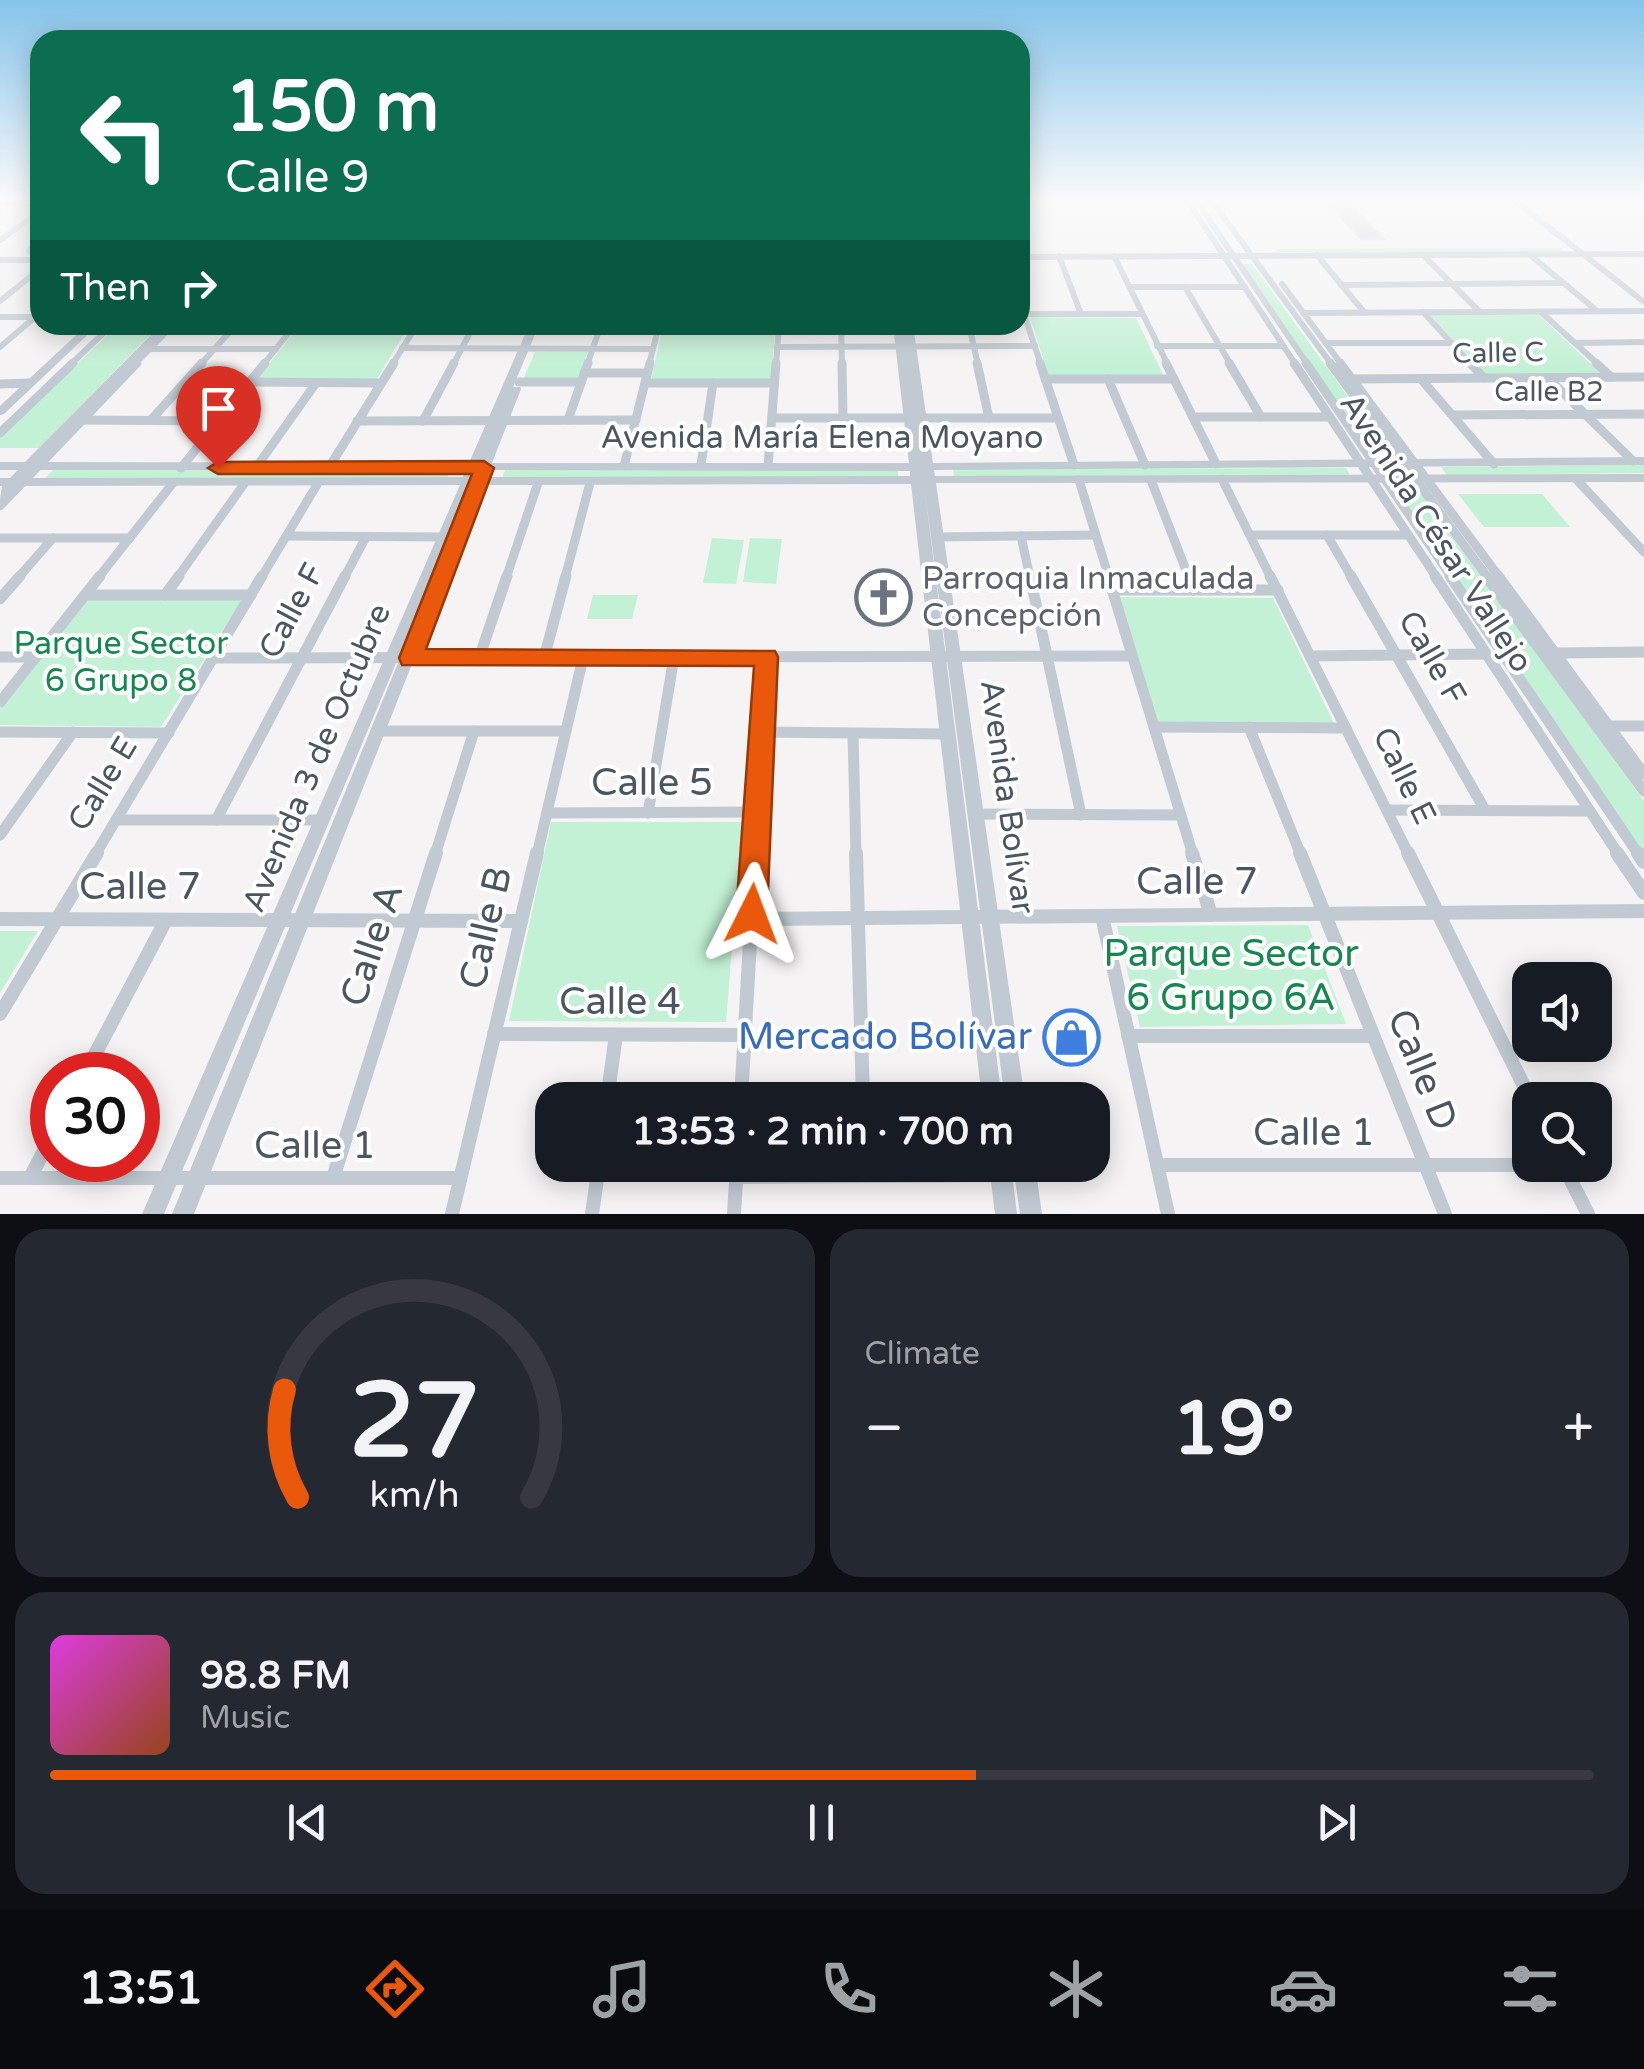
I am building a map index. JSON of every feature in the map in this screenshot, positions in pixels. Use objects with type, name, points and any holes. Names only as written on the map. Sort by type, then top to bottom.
[{"type":"street","points":[[1059,257],[1080,314]]},
{"type":"street","points":[[1114,257],[1216,464]]},
{"type":"street","name":"Avenida César Vallejo","points":[[1229,257],[1282,346],[1644,893]]},
{"type":"street","name":"Avenida César Vallejo","points":[[1230,257],[1386,478],[1644,862]]},
{"type":"street","name":"Avenida César Vallejo","points":[[1257,257],[1644,774]]},
{"type":"street","name":"Avenida César Vallejo","points":[[1258,257],[1353,378],[1410,464]]},
{"type":"street","points":[[1318,257],[1364,312]]},
{"type":"street","points":[[1426,257],[1480,312]]},
{"type":"street","points":[[1532,257],[1597,311]]},
{"type":"street","points":[[1591,257],[1644,302]]},
{"type":"street","points":[[1592,257],[1644,294]]},
{"type":"street","points":[[0,260],[30,260]]},
{"type":"street","points":[[0,301],[30,277]]},
{"type":"street","points":[[1341,284],[1564,283]]},
{"type":"street","points":[[1129,287],[1245,287]]},
{"type":"street","points":[[1185,287],[1261,417]]},
{"type":"street","points":[[1303,313],[1644,311]]},
{"type":"street","points":[[1423,312],[1484,378]]},
{"type":"street","points":[[1540,312],[1611,377]]},
{"type":"street","points":[[1030,314],[1142,314]]},
{"type":"street","points":[[0,318],[30,316]]},
{"type":"street","points":[[0,346],[30,322]]},
{"type":"street","points":[[1030,333],[1074,465]]},
{"type":"street","points":[[0,412],[82,335]]},
{"type":"street","points":[[0,433],[102,335]]},
{"type":"street","points":[[33,466],[160,335]]},
{"type":"street","points":[[0,494],[82,420],[162,335]]},
{"type":"street","points":[[151,420],[227,335]]},
{"type":"street","points":[[180,468],[287,335]]},
{"type":"street","points":[[328,469],[410,335]]},
{"type":"street","points":[[423,421],[469,335]]},
{"type":"street","name":"Avenida 3 de Octubre","points":[[497,420],[519,382],[532,335]]},
{"type":"street","name":"Avenida 3 de Octubre","points":[[153,1214],[324,820],[402,658],[497,420],[536,335]]},
{"type":"street","points":[[568,420],[598,335]]},
{"type":"street","points":[[624,466],[656,335]]},
{"type":"street","points":[[768,466],[778,335]]},
{"type":"street","points":[[841,335],[843,418]]},
{"type":"street","name":"Avenida Bolívar","points":[[902,335],[946,657],[976,814],[1013,1082]]},
{"type":"street","name":"Avenida Bolívar","points":[[906,347],[907,335]]},
{"type":"street","points":[[972,335],[988,418]]},
{"type":"street","points":[[1575,344],[1644,342]]},
{"type":"street","points":[[1327,343],[1452,343]]},
{"type":"street","points":[[777,347],[1034,346]]},
{"type":"street","points":[[1157,346],[1282,346]]},
{"type":"street","points":[[402,348],[653,349]]},
{"type":"street","points":[[150,349],[276,349]]},
{"type":"street","points":[[519,382],[583,377],[774,382]]},
{"type":"street","points":[[1547,377],[1639,461]]},
{"type":"street","name":"Calle C","points":[[1353,378],[1644,377]]},
{"type":"street","points":[[1422,378],[1494,464]]},
{"type":"street","points":[[1045,379],[1174,379]]},
{"type":"street","points":[[1108,379],[1145,464]]},
{"type":"street","points":[[249,382],[381,383]]},
{"type":"street","points":[[255,469],[316,382]]},
{"type":"street","points":[[701,465],[713,382]]},
{"type":"street","points":[[0,384],[30,384]]},
{"type":"street","name":"Calle B2","points":[[1453,414],[1644,414]]},
{"type":"street","points":[[1194,417],[1329,416]]},
{"type":"street","points":[[772,418],[1058,418]]},
{"type":"street","points":[[82,420],[218,420]]},
{"type":"street","points":[[357,421],[636,420]]},
{"type":"street","name":"Avenida María Elena Moyano","points":[[0,466],[328,469],[590,483],[921,474],[1074,465],[1639,461]]},
{"type":"street","name":"Avenida María Elena Moyano","points":[[12,482],[318,484],[701,465],[1078,480],[1644,478]]},
{"type":"street","name":"Avenida Bolívar","points":[[921,474],[936,537],[946,657],[947,734],[990,1082]]},
{"type":"street","name":"Avenida 3 de Octubre","points":[[183,1214],[380,731],[443,537],[475,475]]},
{"type":"street","name":"Avenida César Vallejo","points":[[1421,478],[1644,791]]},
{"type":"street","points":[[1576,478],[1644,552]]},
{"type":"street","name":"Calle E","points":[[1222,479],[1522,1082]]},
{"type":"street","points":[[1078,480],[1211,915]]},
{"type":"street","points":[[1151,480],[1193,590]]},
{"type":"street","points":[[0,506],[12,482]]},
{"type":"street","points":[[479,658],[538,483]]},
{"type":"street","points":[[544,658],[590,483]]},
{"type":"street","points":[[0,702],[174,484]]},
{"type":"street","points":[[165,596],[244,484]]},
{"type":"street","name":"Calle E","points":[[0,1014],[318,484]]},
{"type":"street","points":[[1251,534],[1408,535]]},
{"type":"street","points":[[936,537],[1095,535]]},
{"type":"street","name":"Calle F","points":[[1327,535],[1485,810]]},
{"type":"street","points":[[286,536],[443,537]]},
{"type":"street","points":[[1021,536],[1081,816]]},
{"type":"street","name":"Calle F","points":[[216,820],[366,537]]},
{"type":"street","points":[[0,538],[130,538]]},
{"type":"street","points":[[0,598],[53,538]]},
{"type":"street","points":[[1112,590],[1278,590]]},
{"type":"street","points":[[85,595],[251,596]]},
{"type":"street","points":[[1556,653],[1644,652]]},
{"type":"street","points":[[1310,656],[1485,654]]},
{"type":"street","points":[[214,658],[1132,656]]},
{"type":"street","points":[[0,657],[36,657]]},
{"type":"street","points":[[742,1082],[766,657]]},
{"type":"street","name":"Calle B","points":[[452,1214],[583,658]]},
{"type":"street","points":[[648,813],[674,658]]},
{"type":"street","points":[[1609,726],[1644,726]]},
{"type":"street","points":[[1154,727],[1346,728]]},
{"type":"street","name":"Calle D","points":[[1249,728],[1445,1214]]},
{"type":"street","points":[[380,731],[566,731]]},
{"type":"street","name":"Calle A","points":[[333,1178],[474,731]]},
{"type":"street","points":[[0,732],[169,732]]},
{"type":"street","points":[[0,835],[72,732]]},
{"type":"street","points":[[762,732],[947,734]]},
{"type":"street","points":[[853,734],[862,1082]]},
{"type":"street","points":[[1387,810],[1589,810]]},
{"type":"street","name":"Calle 5","points":[[546,813],[757,812]]},
{"type":"street","points":[[976,814],[1180,816]]},
{"type":"street","points":[[116,820],[324,820]]},
{"type":"street","name":"Calle 7","points":[[751,919],[1644,911]]},
{"type":"street","points":[[1102,916],[1168,1214]]},
{"type":"street","name":"Calle 7","points":[[0,919],[521,920]]},
{"type":"street","points":[[96,1052],[166,920]]},
{"type":"street","name":"Calle 4","points":[[494,1034],[744,1035]]},
{"type":"street","points":[[610,1082],[616,1035]]},
{"type":"street","points":[[1128,1036],[1373,1036]]},
{"type":"street","name":"Calle 1","points":[[1157,1165],[1512,1164]]},
{"type":"street","name":"Calle 1","points":[[0,1178],[30,1178]]},
{"type":"street","name":"Calle 1","points":[[160,1178],[460,1178]]},
{"type":"street","points":[[592,1214],[597,1182]]},
{"type":"street","points":[[734,1214],[736,1182]]},
{"type":"street","points":[[1002,1182],[1006,1214]]},
{"type":"street","points":[[1026,1182],[1030,1214]]},
{"type":"street","points":[[1572,1182],[1588,1214]]},
{"type":"green space","points":[[1239,264],[1252,264],[1385,448],[1368,448]]},
{"type":"green space","points":[[1430,315],[1539,315],[1603,376],[1487,375]]},
{"type":"green space","points":[[1030,317],[1136,318],[1164,377],[1049,377]]},
{"type":"green space","points":[[107,335],[150,335],[39,448],[0,448],[0,437]]},
{"type":"green space","points":[[292,335],[403,335],[377,379],[257,379]]},
{"type":"green space","points":[[661,335],[774,335],[772,379],[651,380]]},
{"type":"green space","points":[[535,352],[588,352],[578,380],[523,380]]},
{"type":"green space","points":[[1644,465],[1644,473],[1447,475],[1441,467]]},
{"type":"green space","points":[[1346,468],[1351,477],[954,478],[953,469]]},
{"type":"green space","points":[[898,469],[898,477],[502,478],[505,470]]},
{"type":"green space","points":[[53,470],[451,470],[447,478],[44,479]]},
{"type":"green space","points":[[1395,494],[1421,494],[1644,801],[1644,853]]},
{"type":"green space","points":[[1458,494],[1542,494],[1570,527],[1484,527]]},
{"type":"green space","points":[[712,538],[744,540],[736,584],[703,583]]},
{"type":"green space","points":[[750,538],[782,539],[776,584],[743,582]]},
{"type":"green space","points":[[593,595],[638,595],[632,619],[587,619]]},
{"type":"green space","points":[[1120,597],[1273,598],[1334,723],[1158,723]]},
{"type":"green space","name":"Parque Sector 6 Grupo 8","points":[[87,599],[242,600],[161,727],[0,725],[0,709]]},
{"type":"green space","points":[[551,822],[742,822],[726,1022],[509,1021]]},
{"type":"green space","name":"Parque Sector 6 Grupo 6A","points":[[1308,925],[1346,1024],[1140,1027],[1117,926]]},
{"type":"green space","points":[[0,931],[38,931],[0,993]]},
{"type":"building","name":"Parroquia Inmaculada Concepción","points":[[858,586],[908,586],[909,609],[858,609]]},
{"type":"place","name":"Parroquia Inmaculada Concepción","points":[[883,597]]},
{"type":"place","name":"Mercado Bolívar","points":[[1071,1037]]},
{"type":"route","points":[[218,468],[484,468],[411,658],[766,657],[752,914]]}]
